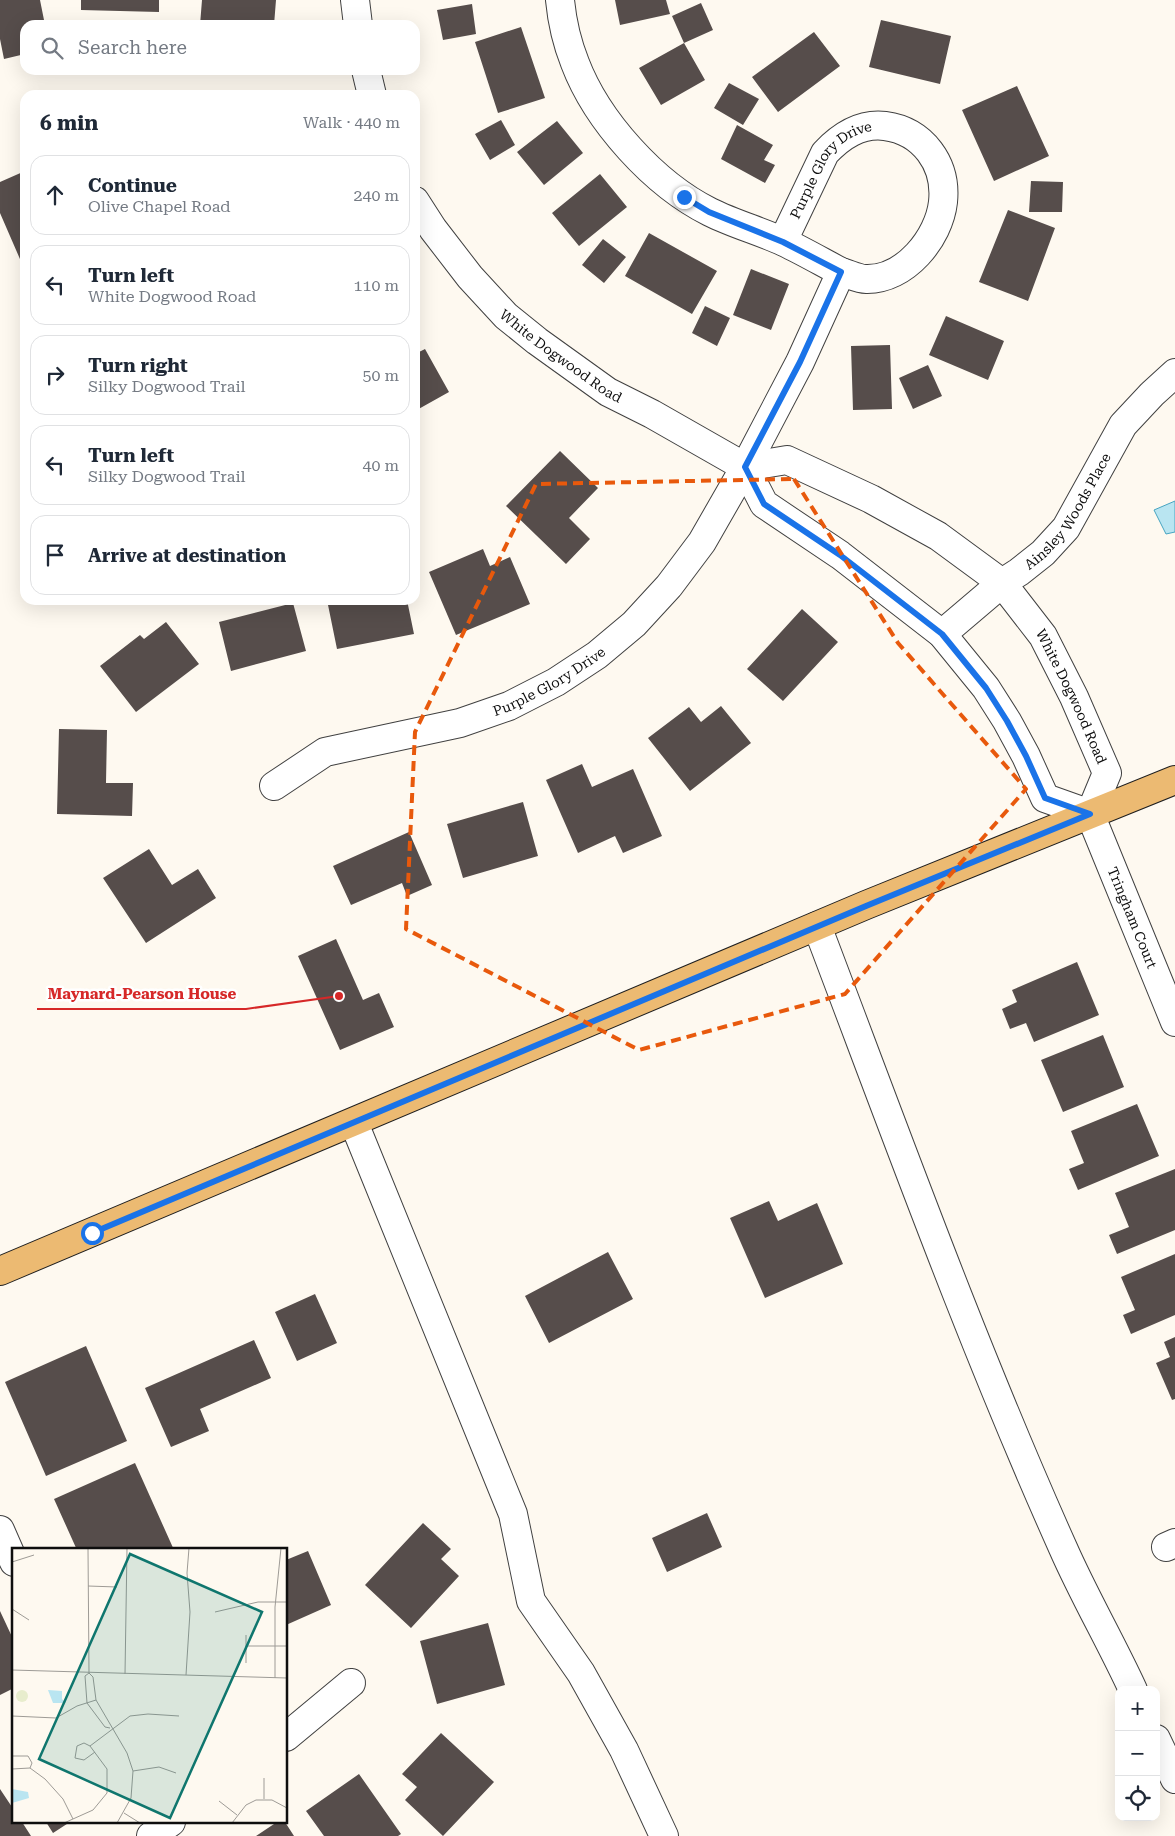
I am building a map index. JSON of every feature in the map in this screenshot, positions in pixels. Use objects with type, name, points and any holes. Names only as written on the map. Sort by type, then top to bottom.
[{"type":"main road","points":[[0,1271],[817,926],[1175,780]]},
{"type":"street","points":[[355,0],[357,20]]},
{"type":"street","points":[[560,0],[566,34],[575,64],[616,134],[634,155],[684,197],[709,212],[783,242],[841,272]]},
{"type":"street","points":[[367,75],[371,90]]},
{"type":"street","name":"Purple Glory Drive","points":[[274,786],[324,752],[460,722],[509,706],[556,682],[598,655],[634,624],[669,586],[702,542],[745,467],[800,362],[841,272],[866,280],[890,276],[910,263],[924,248],[935,227],[943,202],[939,171],[932,153],[922,140],[897,128],[882,126],[866,127],[850,132],[825,153],[783,242]]},
{"type":"street","name":"White Dogwood Road","points":[[420,221],[424,236],[470,277],[506,316],[537,341],[608,392],[652,414],[745,467],[787,460],[871,499],[938,536],[1002,583],[1043,636],[1074,698],[1107,773],[1090,814]]},
{"type":"street","name":"Ainsley Woods Place","points":[[942,634],[1002,583],[1020,572],[1043,553],[1066,528],[1123,425],[1175,373]]},
{"type":"street","points":[[745,467],[764,504],[840,555],[942,634],[986,688],[1007,721],[1026,756],[1045,798],[1090,814]]},
{"type":"street","name":"Tringham Court","points":[[1090,814],[1175,1022]]},
{"type":"street","points":[[817,926],[935,1236],[1003,1408],[1064,1550],[1131,1686]]},
{"type":"street","points":[[354,1123],[513,1514],[531,1601],[581,1673],[624,1750],[664,1836]]},
{"type":"street","points":[[1,1535],[12,1558]]},
{"type":"street","points":[[288,1734],[351,1683]]},
{"type":"street","points":[[1160,1747],[1175,1779]]},
{"type":"street","points":[[151,1836],[168,1824]]},
{"type":"highlighted area","points":[[794,479],[898,643],[1026,789],[845,994],[639,1050],[406,929],[415,732],[536,484]]},
{"type":"water","points":[[1175,501],[1175,532],[1166,534],[1154,510]]},
{"type":"building","points":[[0,0],[40,0],[44,20],[20,20],[20,55],[4,59],[0,39]]},
{"type":"building","points":[[81,0],[159,0],[159,12],[81,10]]},
{"type":"building","points":[[202,0],[276,0],[274,20],[200,20]]},
{"type":"building","points":[[615,0],[666,0],[670,14],[620,25]]},
{"type":"building","points":[[701,3],[713,30],[684,43],[672,16]]},
{"type":"building","points":[[472,4],[476,34],[443,40],[437,10]]},
{"type":"building","points":[[881,20],[951,36],[940,84],[869,67]]},
{"type":"building","points":[[521,27],[545,98],[498,113],[475,42]]},
{"type":"building","points":[[814,32],[840,66],[778,112],[752,77]]},
{"type":"building","points":[[684,43],[705,80],[661,105],[639,68]]},
{"type":"building","points":[[729,83],[759,99],[743,125],[714,108]]},
{"type":"building","points":[[1017,86],[1049,156],[994,181],[962,110]]},
{"type":"building","points":[[501,120],[515,145],[490,160],[475,134]]},
{"type":"building","points":[[557,121],[583,153],[544,185],[517,152]]},
{"type":"building","points":[[737,125],[773,145],[764,160],[775,165],[765,183],[721,159]]},
{"type":"building","points":[[20,173],[20,259],[0,213],[0,182]]},
{"type":"building","points":[[600,174],[627,207],[579,246],[552,213]]},
{"type":"building","points":[[1031,181],[1063,182],[1062,212],[1029,212]]},
{"type":"building","points":[[1008,210],[1055,228],[1028,301],[979,282]]},
{"type":"building","points":[[649,233],[717,271],[692,314],[625,276]]},
{"type":"building","points":[[603,239],[626,257],[604,283],[582,265]]},
{"type":"building","points":[[751,269],[789,284],[771,330],[733,315]]},
{"type":"building","points":[[705,306],[730,318],[717,346],[692,333]]},
{"type":"building","points":[[946,316],[1004,341],[988,380],[929,355]]},
{"type":"building","points":[[890,345],[892,409],[853,410],[851,346]]},
{"type":"building","points":[[425,349],[449,392],[420,408],[420,352]]},
{"type":"building","points":[[928,365],[942,396],[913,409],[899,378]]},
{"type":"building","points":[[560,451],[598,488],[569,518],[590,539],[566,564],[506,506]]},
{"type":"building","points":[[483,549],[490,566],[510,557],[530,604],[456,635],[429,572]]},
{"type":"building","points":[[285,605],[294,605],[306,651],[231,671],[219,622]]},
{"type":"building","points":[[328,605],[408,605],[414,634],[337,649]]},
{"type":"building","points":[[802,609],[838,642],[783,701],[747,669]]},
{"type":"building","points":[[166,622],[199,664],[136,712],[100,666],[140,635],[144,639]]},
{"type":"building","points":[[721,706],[751,743],[690,791],[648,738],[689,707],[701,722]]},
{"type":"building","points":[[59,729],[107,730],[106,783],[133,783],[132,816],[57,814]]},
{"type":"building","points":[[582,764],[592,787],[633,769],[662,836],[623,853],[615,836],[578,853],[546,780]]},
{"type":"building","points":[[523,802],[538,856],[463,878],[447,824]]},
{"type":"building","points":[[409,832],[432,885],[407,896],[402,883],[351,905],[333,866]]},
{"type":"building","points":[[149,849],[172,885],[198,869],[216,898],[146,943],[103,878]]},
{"type":"building","points":[[336,939],[363,1000],[379,993],[394,1027],[340,1050],[298,956]]},
{"type":"building","points":[[1077,962],[1099,1015],[1034,1042],[1026,1023],[1010,1029],[1002,1009],[1017,1002],[1012,990]]},
{"type":"building","points":[[1103,1035],[1124,1087],[1063,1112],[1041,1060]]},
{"type":"building","points":[[1137,1104],[1159,1156],[1078,1190],[1069,1169],[1084,1163],[1071,1131]]},
{"type":"building","points":[[1175,1169],[1175,1230],[1117,1254],[1109,1235],[1129,1227],[1115,1193]]},
{"type":"building","points":[[769,1201],[778,1221],[817,1203],[843,1264],[765,1298],[730,1218]]},
{"type":"building","points":[[608,1252],[633,1299],[549,1343],[525,1296]]},
{"type":"building","points":[[1175,1254],[1175,1315],[1131,1334],[1123,1315],[1135,1310],[1121,1277]]},
{"type":"building","points":[[315,1294],[337,1343],[297,1361],[275,1312]]},
{"type":"building","points":[[1175,1337],[1175,1399],[1172,1400],[1156,1363],[1170,1357],[1164,1342]]},
{"type":"building","points":[[254,1340],[271,1378],[200,1409],[209,1431],[171,1447],[145,1388]]},
{"type":"building","points":[[86,1346],[127,1441],[46,1476],[5,1382]]},
{"type":"building","points":[[135,1463],[173,1548],[76,1548],[54,1499]]},
{"type":"building","points":[[707,1513],[722,1547],[667,1572],[652,1538]]},
{"type":"building","points":[[423,1523],[451,1549],[441,1559],[459,1576],[411,1628],[365,1585]]},
{"type":"building","points":[[308,1551],[331,1605],[288,1624],[288,1559]]},
{"type":"building","points":[[0,1611],[12,1637],[12,1689],[0,1695]]},
{"type":"building","points":[[488,1623],[505,1685],[437,1704],[420,1641]]},
{"type":"building","points":[[441,1733],[494,1782],[443,1836],[405,1800],[417,1787],[402,1774]]},
{"type":"building","points":[[359,1774],[401,1834],[398,1836],[324,1836],[306,1811]]},
{"type":"building","points":[[0,1789],[12,1807],[12,1824],[23,1824],[31,1836],[0,1836]]},
{"type":"building","points":[[47,1824],[67,1824],[53,1833]]},
{"type":"building","points":[[274,1824],[286,1824],[294,1836],[256,1836]]},
{"type":"place","name":"Maynard-Pearson House","points":[[339,996]]},
{"type":"route","points":[[92,1233],[866,906],[1090,814],[1045,798],[1026,756],[1007,721],[986,688],[942,634],[840,555],[764,504],[745,467],[800,362],[841,272],[783,242],[709,212],[684,197]]}]
